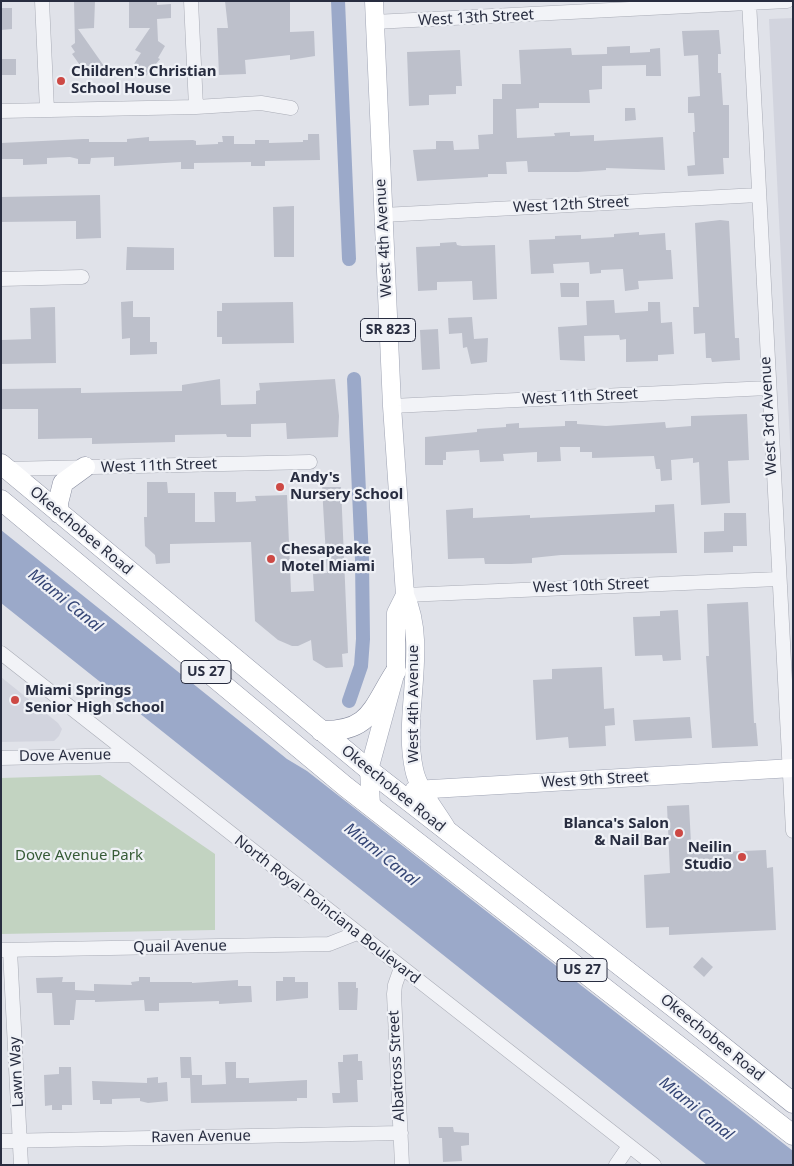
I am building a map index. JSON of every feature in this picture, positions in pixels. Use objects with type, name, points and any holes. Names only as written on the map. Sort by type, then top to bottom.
[{"type":"highway","points":[[59,513],[58,503],[63,483],[85,467]]},
{"type":"highway","name":"Okeechobee Road","points":[[3,468],[369,770],[793,1103]]},
{"type":"highway","name":"Okeechobee Road","points":[[1,500],[346,787],[370,798],[793,1135]]},
{"type":"highway","points":[[321,731],[342,731],[362,722],[396,671]]},
{"type":"highway","points":[[370,798],[397,792]]},
{"type":"main road","name":"West 4th Avenue","points":[[374,1],[392,406],[405,595],[412,610],[414,664],[411,714],[412,757],[414,770],[423,790],[452,836]]},
{"type":"main road","name":"West 4th Avenue","points":[[370,798],[369,770],[396,671],[396,613],[405,595]]},
{"type":"main road","name":"West 9th Street","points":[[397,792],[791,768]]},
{"type":"street","points":[[42,1],[47,110]]},
{"type":"street","points":[[191,1],[196,107]]},
{"type":"street","name":"West 13th Street","points":[[374,22],[787,1]]},
{"type":"street","name":"West 3rd Avenue","points":[[749,2],[778,579],[791,768],[793,831]]},
{"type":"street","points":[[1,111],[196,107],[261,102],[291,108]]},
{"type":"street","name":"West 12th Street","points":[[383,215],[758,195]]},
{"type":"street","points":[[1,279],[82,277]]},
{"type":"street","name":"West 11th Street","points":[[392,406],[768,388]]},
{"type":"street","name":"West 11th Street","points":[[3,468],[310,462]]},
{"type":"street","name":"West 10th Street","points":[[405,595],[778,579]]},
{"type":"street","name":"North Royal Poinciana Boulevard","points":[[1,653],[400,968],[654,1165]]},
{"type":"street","name":"Dove Avenue","points":[[1,758],[129,755]]},
{"type":"street","name":"Quail Avenue","points":[[5,950],[329,944],[357,933]]},
{"type":"street","name":"Lawn Way","points":[[5,950],[21,1165]]},
{"type":"street","name":"Albatross Street","points":[[400,968],[394,985],[394,994],[402,1165]]},
{"type":"street","name":"Raven Avenue","points":[[1,1141],[400,1133]]},
{"type":"street","points":[[616,1165],[630,1146]]},
{"type":"shaded area","points":[[793,18],[793,502],[769,19]]},
{"type":"shaded area","name":"Miami Springs Senior High School","points":[[1,677],[58,723],[62,729],[54,741],[1,742]]},
{"type":"green space","name":"Dove Avenue Park","points":[[100,775],[215,854],[215,930],[1,934],[1,778]]},
{"type":"water","name":"Miami Canal","points":[[1,530],[287,759],[307,771],[793,1151],[793,1165],[707,1165],[1,603]]},
{"type":"building","points":[[74,1],[95,1],[94,28],[78,29],[104,66],[90,75],[84,66],[82,68],[72,54],[75,52],[71,46],[75,43]]},
{"type":"building","points":[[129,1],[157,1],[157,5],[171,4],[171,18],[157,19],[158,41],[165,46],[158,58],[160,59],[146,76],[132,67],[141,53],[135,50],[150,28],[129,28]]},
{"type":"building","points":[[225,1],[290,1],[290,32],[314,31],[315,56],[290,60],[290,55],[245,60],[246,74],[219,75],[217,28],[228,28]]},
{"type":"building","points":[[1,8],[12,8],[12,29],[1,30]]},
{"type":"building","points":[[719,30],[721,54],[718,54],[718,73],[721,73],[723,105],[729,105],[729,158],[723,158],[724,174],[688,176],[687,166],[695,165],[693,132],[695,132],[694,113],[688,113],[688,97],[700,96],[698,55],[684,56],[682,31]]},
{"type":"building","points":[[630,46],[630,53],[650,52],[650,49],[660,48],[661,76],[646,76],[646,65],[602,66],[602,89],[589,90],[590,103],[539,103],[539,108],[516,109],[517,138],[555,136],[554,133],[570,132],[570,136],[594,135],[594,141],[663,137],[665,170],[606,168],[606,170],[578,172],[528,172],[527,161],[506,162],[507,174],[488,174],[488,177],[417,181],[413,150],[436,149],[436,141],[453,141],[454,150],[479,149],[478,135],[493,134],[493,99],[502,99],[502,84],[521,84],[519,50],[571,48],[572,55],[607,54],[607,47]]},
{"type":"building","points":[[460,50],[462,86],[456,86],[456,94],[429,95],[429,105],[409,106],[407,52]]},
{"type":"building","points":[[1,59],[16,59],[16,75],[1,75]]},
{"type":"building","points":[[625,108],[635,108],[636,120],[625,121]]},
{"type":"building","points":[[308,134],[319,134],[320,160],[265,161],[265,166],[251,166],[251,162],[194,163],[194,169],[181,169],[181,162],[114,166],[114,157],[91,158],[90,164],[78,164],[78,159],[70,157],[47,158],[47,164],[23,165],[23,159],[1,159],[1,143],[83,139],[89,139],[89,142],[127,142],[127,139],[149,137],[149,141],[193,140],[196,141],[196,145],[218,144],[218,142],[223,142],[222,136],[234,136],[234,144],[255,144],[255,140],[269,140],[269,143],[303,142],[303,140],[308,140]]},
{"type":"building","points":[[100,195],[101,238],[76,239],[76,221],[1,222],[1,197]]},
{"type":"building","points":[[294,206],[294,257],[274,257],[273,207]]},
{"type":"building","points":[[720,220],[729,221],[735,338],[739,338],[740,360],[712,362],[711,358],[706,358],[705,333],[694,334],[693,307],[699,307],[695,223]]},
{"type":"building","points":[[639,232],[639,235],[665,233],[666,250],[671,250],[673,279],[638,281],[639,289],[625,291],[623,269],[601,270],[601,273],[590,274],[589,262],[553,264],[554,273],[531,274],[529,240],[581,235],[581,239],[614,237],[614,234]]},
{"type":"building","points":[[456,242],[457,245],[462,246],[495,245],[497,299],[473,300],[472,281],[437,282],[437,290],[418,291],[416,247],[440,246],[440,243]]},
{"type":"building","points":[[127,247],[174,248],[174,270],[126,270]]},
{"type":"building","points":[[560,283],[579,283],[579,297],[561,297]]},
{"type":"building","points":[[614,300],[615,313],[648,311],[648,302],[660,302],[661,323],[672,322],[674,354],[658,355],[658,361],[626,362],[626,339],[620,340],[619,335],[584,336],[585,361],[560,360],[558,327],[587,325],[586,301]]},
{"type":"building","points":[[133,301],[133,317],[150,317],[150,342],[157,342],[157,354],[130,355],[130,338],[122,339],[121,302]]},
{"type":"building","points":[[293,302],[294,343],[222,344],[222,337],[217,337],[217,311],[222,311],[222,303]]},
{"type":"building","points":[[55,307],[56,363],[1,364],[1,340],[31,339],[30,308]]},
{"type":"building","points":[[472,317],[474,339],[488,338],[487,362],[471,364],[467,347],[463,348],[462,333],[449,334],[448,318]]},
{"type":"building","points":[[438,329],[440,369],[422,370],[420,330]]},
{"type":"building","points":[[220,379],[221,405],[256,404],[256,391],[260,390],[259,383],[335,379],[339,416],[338,437],[287,439],[286,423],[251,424],[251,437],[227,437],[226,434],[175,435],[175,442],[92,444],[92,438],[38,439],[38,409],[1,409],[1,389],[81,388],[81,393],[182,391],[182,385]]},
{"type":"building","points":[[747,414],[749,460],[728,461],[730,503],[701,505],[699,462],[693,463],[693,458],[671,460],[672,480],[661,481],[660,469],[656,469],[654,456],[592,458],[592,452],[580,452],[580,447],[560,447],[561,461],[537,462],[537,452],[503,454],[504,461],[480,462],[479,450],[446,452],[446,460],[443,460],[443,465],[425,465],[425,437],[477,432],[477,429],[506,427],[506,424],[519,423],[519,428],[565,426],[565,421],[577,421],[577,424],[606,426],[665,422],[666,428],[691,426],[691,416]]},
{"type":"building","points":[[147,482],[167,482],[168,493],[195,493],[195,522],[215,522],[214,492],[236,492],[236,502],[256,501],[255,496],[287,495],[291,592],[314,591],[313,574],[327,573],[322,487],[341,487],[348,653],[342,654],[343,667],[326,668],[313,660],[311,640],[298,646],[292,646],[278,640],[255,621],[251,542],[170,544],[170,563],[156,564],[155,555],[145,546],[144,517],[147,517]]},
{"type":"building","points":[[674,504],[677,553],[561,555],[532,558],[532,563],[511,564],[485,564],[484,558],[448,559],[446,510],[473,508],[473,518],[530,515],[530,518],[655,512],[655,505]]},
{"type":"building","points":[[724,513],[746,513],[747,546],[733,546],[733,552],[704,553],[704,532],[724,531]]},
{"type":"building","points":[[748,602],[754,723],[756,723],[758,746],[712,748],[706,656],[709,656],[707,604]]},
{"type":"building","points":[[678,610],[681,660],[663,661],[662,655],[635,656],[633,617],[660,616],[660,611]]},
{"type":"building","points":[[602,667],[604,709],[614,708],[615,725],[605,726],[606,746],[569,748],[568,737],[536,740],[533,680],[552,679],[552,669]]},
{"type":"building","points":[[690,717],[692,738],[635,741],[633,720]]},
{"type":"building","points":[[689,805],[691,843],[696,842],[697,853],[766,850],[767,868],[773,867],[776,930],[669,935],[669,927],[646,928],[644,875],[670,873],[667,806]]},
{"type":"building","points":[[702,957],[713,967],[704,977],[693,967]]},
{"type":"building","points":[[63,977],[62,982],[75,982],[75,990],[94,991],[94,984],[132,985],[131,982],[139,981],[139,977],[150,977],[150,982],[192,983],[238,980],[238,986],[251,986],[252,1002],[219,1004],[219,1001],[159,1003],[159,1011],[145,1011],[144,1000],[95,1002],[95,1000],[76,1000],[74,1020],[70,1020],[70,1025],[54,1025],[52,993],[37,993],[36,978]]},
{"type":"building","points":[[283,977],[295,977],[295,982],[308,982],[308,998],[276,1001],[276,981],[283,981]]},
{"type":"building","points":[[338,982],[356,982],[356,988],[358,988],[357,1010],[339,1010]]},
{"type":"building","points":[[358,1054],[358,1061],[362,1061],[363,1080],[357,1080],[358,1102],[333,1103],[332,1093],[340,1093],[338,1062],[343,1062],[343,1055]]},
{"type":"building","points":[[180,1057],[191,1057],[192,1075],[202,1075],[202,1085],[226,1084],[225,1062],[236,1062],[236,1078],[249,1078],[249,1083],[307,1080],[307,1098],[297,1098],[297,1101],[191,1103],[190,1078],[181,1078]]},
{"type":"building","points":[[59,1067],[71,1067],[72,1105],[62,1105],[62,1110],[52,1110],[52,1105],[45,1106],[44,1075],[59,1074]]},
{"type":"building","points":[[158,1077],[158,1083],[167,1082],[168,1101],[148,1103],[140,1101],[140,1098],[112,1099],[112,1104],[100,1104],[100,1100],[93,1100],[92,1081],[147,1083],[147,1078]]},
{"type":"building","points":[[438,1127],[453,1127],[454,1132],[469,1133],[469,1145],[461,1146],[462,1161],[443,1162],[442,1138],[439,1138]]},
{"type":"waterway","points":[[338,1],[349,259]]},
{"type":"waterway","points":[[349,701],[361,666],[363,639],[362,560],[354,379]]},
{"type":"place","name":"Children's Christian School House","points":[[61,81]]},
{"type":"place","name":"Andy's Nursery School","points":[[280,487]]},
{"type":"place","name":"Chesapeake Motel Miami","points":[[271,559]]},
{"type":"place","name":"Miami Springs Senior High School","points":[[15,700]]},
{"type":"place","name":"Blanca's Salon & Nail Bar","points":[[679,833]]},
{"type":"place","name":"Neilin Studio","points":[[742,857]]}]
